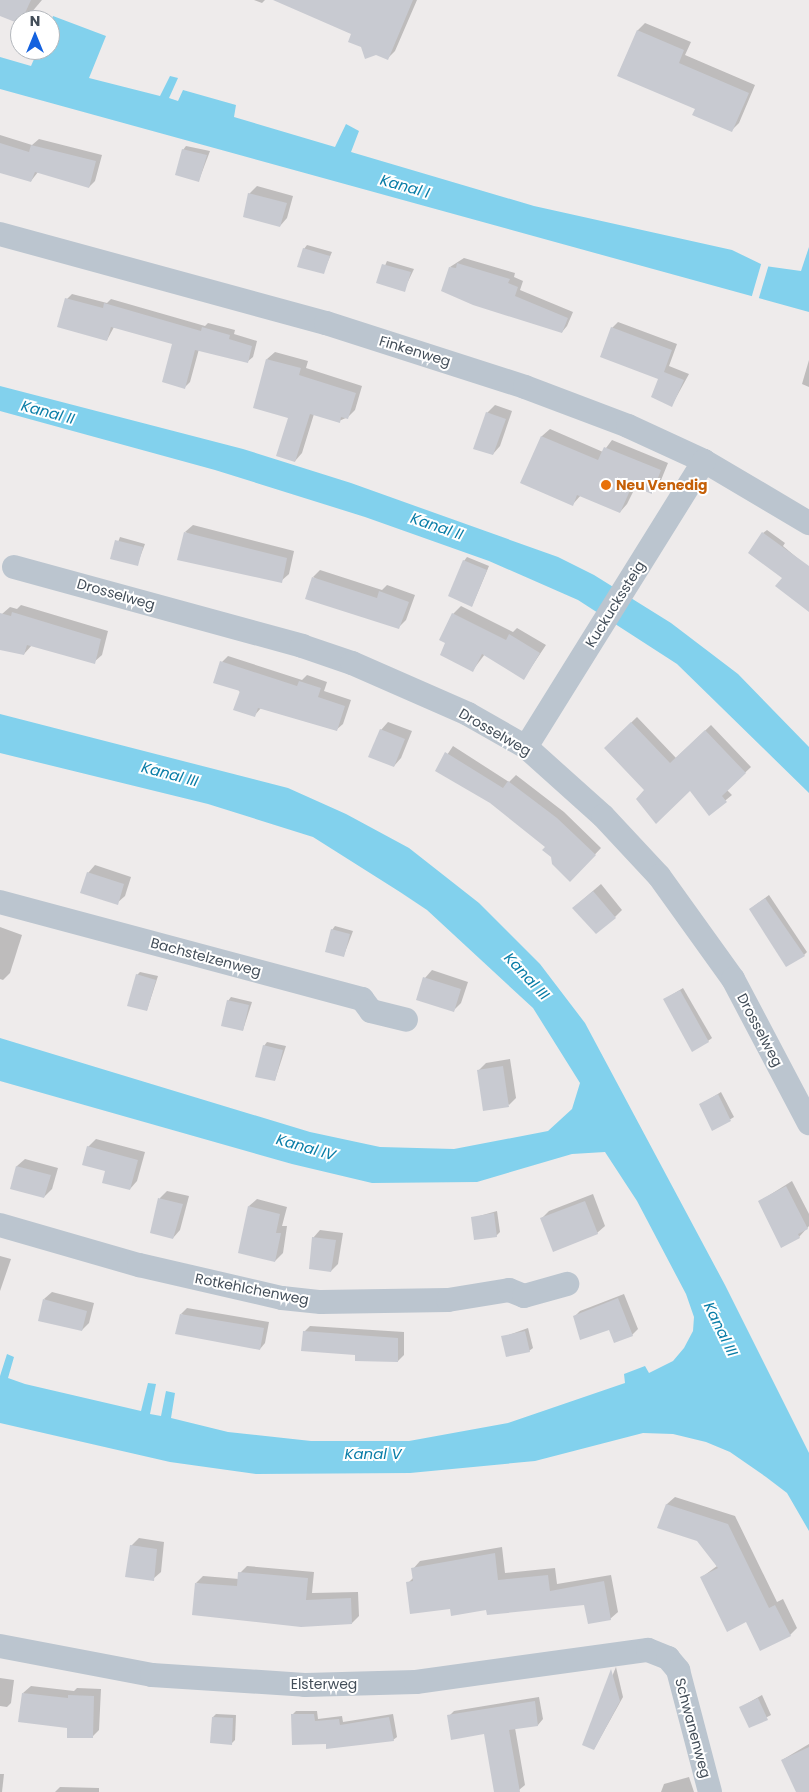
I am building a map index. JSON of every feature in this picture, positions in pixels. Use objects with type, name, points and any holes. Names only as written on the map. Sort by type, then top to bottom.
[{"type":"street","name":"Finkenweg","points":[[0,234],[90,256],[430,355],[612,420],[704,461],[809,523]]},
{"type":"street","name":"Kuckuckssteig","points":[[526,748],[704,461]]},
{"type":"street","name":"Drosselweg","points":[[14,567],[302,646],[352,663],[468,714],[526,748],[603,816],[660,876],[733,979],[809,1123]]},
{"type":"street","name":"Bachstelzenweg","points":[[0,902],[362,999],[371,1011],[406,1020]]},
{"type":"street","name":"Rotkehlchenweg","points":[[0,1225],[138,1265],[282,1298],[321,1302],[448,1300],[509,1290],[524,1296],[567,1284]]},
{"type":"street","name":"Elsterweg","points":[[0,1646],[152,1674],[305,1685],[425,1681],[648,1650]]},
{"type":"street","name":"Schwanenweg","points":[[648,1650],[668,1658],[678,1670],[710,1792]]},
{"type":"water","name":"Kanal I","points":[[60,19],[106,36],[89,78],[160,96],[170,76],[178,78],[169,98],[178,101],[183,90],[236,105],[234,117],[335,147],[346,124],[359,131],[351,152],[534,206],[732,250],[765,266],[801,271],[809,247],[809,312],[0,89],[0,57],[31,66],[34,60],[60,60]]},
{"type":"water","name":"Kanal II","points":[[0,386],[243,449],[351,483],[558,557],[594,575],[671,623],[738,674],[809,747],[809,793],[677,664],[578,600],[489,561],[365,517],[215,470],[0,411]]},
{"type":"water","points":[[0,714],[288,788],[346,814],[409,848],[479,903],[540,964],[585,1023],[725,1285],[809,1453],[809,1531],[787,1493],[766,1477],[730,1452],[706,1442],[673,1434],[643,1433],[535,1461],[410,1473],[256,1474],[170,1462],[0,1423],[0,1376],[7,1354],[14,1357],[8,1378],[25,1384],[141,1411],[148,1383],[156,1384],[150,1414],[161,1416],[166,1391],[175,1393],[171,1418],[228,1432],[311,1441],[409,1441],[508,1423],[625,1383],[624,1374],[645,1366],[649,1373],[673,1361],[684,1348],[693,1331],[694,1317],[686,1294],[637,1201],[605,1152],[572,1154],[477,1182],[372,1183],[292,1164],[0,1081],[0,1038],[310,1132],[380,1147],[454,1149],[548,1131],[572,1109],[580,1083],[533,1008],[427,910],[400,892],[313,837],[208,804],[0,753]]},
{"type":"pier","points":[[762,261],[769,264],[758,301],[751,299]]},
{"type":"building","points":[[0,0],[31,0],[26,10],[10,10],[10,20],[0,16]]},
{"type":"building","points":[[273,0],[413,0],[388,60],[376,55],[365,59],[361,47],[348,42],[351,34]]},
{"type":"building","points":[[637,30],[684,50],[679,63],[749,93],[732,132],[692,115],[695,109],[617,76]]},
{"type":"building","points":[[0,143],[29,152],[31,145],[96,161],[89,188],[35,172],[31,182],[0,173]]},
{"type":"building","points":[[182,149],[207,155],[199,182],[175,175]]},
{"type":"building","points":[[248,193],[287,203],[280,227],[243,217]]},
{"type":"building","points":[[303,248],[330,256],[324,274],[297,267]]},
{"type":"building","points":[[457,263],[510,279],[508,283],[518,287],[515,296],[568,318],[562,333],[473,305],[441,291],[449,267],[456,268]]},
{"type":"building","points":[[382,264],[411,272],[405,292],[376,283]]},
{"type":"building","points":[[65,298],[103,308],[104,303],[201,331],[202,327],[230,335],[229,339],[252,346],[248,363],[195,350],[185,389],[162,382],[172,344],[111,327],[107,341],[57,327]]},
{"type":"building","points":[[611,327],[672,350],[664,372],[684,380],[672,407],[651,397],[658,379],[600,357]]},
{"type":"building","points":[[266,359],[301,368],[299,375],[356,393],[348,419],[341,417],[340,423],[310,414],[295,462],[276,456],[288,418],[253,408]]},
{"type":"building","points":[[486,412],[506,419],[493,455],[473,449]]},
{"type":"building","points":[[541,436],[598,460],[604,447],[661,470],[652,494],[632,486],[620,513],[577,495],[573,506],[520,483]]},
{"type":"building","points":[[184,532],[287,558],[282,583],[177,560]]},
{"type":"building","points":[[762,532],[809,566],[809,612],[775,586],[782,578],[748,553]]},
{"type":"building","points":[[115,540],[143,547],[138,566],[110,559]]},
{"type":"building","points":[[463,560],[487,570],[472,607],[448,596]]},
{"type":"building","points":[[312,577],[377,598],[379,591],[409,602],[399,629],[305,599]]},
{"type":"building","points":[[12,612],[101,639],[95,664],[27,645],[24,655],[0,650],[0,613],[11,616]]},
{"type":"building","points":[[452,613],[506,640],[509,634],[540,653],[524,680],[482,654],[473,672],[440,655],[445,643],[439,640]]},
{"type":"building","points":[[220,661],[297,686],[299,681],[321,688],[318,697],[345,706],[337,731],[258,708],[255,717],[233,710],[240,691],[213,683]]},
{"type":"building","points":[[631,722],[670,763],[705,730],[746,773],[722,796],[727,802],[709,816],[690,791],[656,824],[636,799],[644,790],[604,748]]},
{"type":"building","points":[[380,729],[405,739],[394,767],[368,757]]},
{"type":"building","points":[[445,752],[503,788],[508,781],[557,818],[596,855],[570,882],[552,864],[551,857],[542,850],[545,847],[490,803],[435,771]]},
{"type":"building","points":[[87,872],[124,884],[118,905],[80,893]]},
{"type":"building","points":[[593,891],[616,918],[596,934],[572,908]]},
{"type":"building","points":[[765,898],[805,956],[786,967],[749,909]]},
{"type":"building","points":[[331,929],[350,934],[344,957],[325,952]]},
{"type":"building","points":[[136,974],[156,980],[147,1011],[127,1006]]},
{"type":"building","points":[[423,977],[461,989],[454,1012],[416,1000]]},
{"type":"building","points":[[680,990],[709,1042],[692,1052],[663,999]]},
{"type":"building","points":[[227,1000],[249,1005],[243,1031],[221,1026]]},
{"type":"building","points":[[263,1045],[283,1050],[275,1081],[255,1077]]},
{"type":"building","points":[[503,1066],[509,1107],[483,1111],[477,1070]]},
{"type":"building","points":[[718,1094],[731,1121],[712,1131],[699,1104]]},
{"type":"building","points":[[87,1146],[138,1160],[130,1190],[102,1183],[105,1171],[82,1165]]},
{"type":"building","points":[[16,1166],[51,1175],[44,1198],[10,1189]]},
{"type":"building","points":[[786,1186],[808,1229],[798,1234],[800,1238],[781,1248],[758,1201]]},
{"type":"building","points":[[158,1198],[183,1204],[173,1239],[150,1233]]},
{"type":"building","points":[[585,1201],[598,1234],[553,1252],[540,1218]]},
{"type":"building","points":[[248,1206],[280,1214],[276,1233],[281,1233],[275,1262],[238,1253]]},
{"type":"building","points":[[494,1213],[497,1237],[474,1240],[471,1217]]},
{"type":"building","points":[[312,1237],[336,1240],[331,1272],[309,1269]]},
{"type":"building","points":[[618,1298],[633,1336],[614,1343],[609,1330],[580,1340],[573,1316]]},
{"type":"building","points":[[43,1299],[87,1311],[82,1331],[38,1321]]},
{"type":"building","points":[[180,1314],[264,1328],[260,1350],[175,1334]]},
{"type":"building","points":[[303,1331],[398,1338],[398,1362],[355,1361],[355,1355],[301,1351]]},
{"type":"building","points":[[525,1331],[530,1352],[506,1357],[501,1336]]},
{"type":"building","points":[[666,1504],[728,1524],[769,1608],[775,1605],[791,1636],[760,1651],[746,1622],[727,1632],[700,1577],[718,1568],[697,1541],[657,1528]]},
{"type":"building","points":[[130,1545],[157,1549],[154,1581],[125,1577]]},
{"type":"building","points":[[495,1553],[498,1580],[548,1575],[550,1591],[604,1581],[611,1620],[588,1624],[584,1605],[487,1615],[486,1610],[451,1616],[450,1609],[410,1614],[406,1582],[413,1581],[411,1568]]},
{"type":"building","points":[[238,1572],[308,1578],[306,1600],[351,1598],[352,1624],[301,1627],[192,1615],[195,1583],[237,1586]]},
{"type":"building","points":[[611,1669],[620,1701],[594,1750],[582,1745]]},
{"type":"building","points":[[22,1693],[68,1698],[68,1695],[94,1696],[93,1738],[67,1738],[67,1728],[18,1722]]},
{"type":"building","points":[[758,1698],[768,1720],[749,1728],[739,1707]]},
{"type":"building","points":[[535,1701],[538,1726],[509,1730],[520,1792],[494,1792],[484,1734],[451,1740],[447,1715]]},
{"type":"building","points":[[291,1714],[314,1714],[315,1721],[339,1719],[340,1725],[389,1717],[394,1741],[326,1749],[326,1744],[292,1745]]},
{"type":"building","points":[[212,1717],[233,1718],[232,1745],[210,1743]]},
{"type":"building","points":[[809,1747],[809,1792],[796,1792],[781,1760]]},
{"type":"place","name":"Neu Venedig","points":[[606,485]]},
{"type":"water label","name":"Kanal III","points":[[170,774]]},
{"type":"water label","name":"Kanal III","points":[[527,976]]},
{"type":"water label","name":"Kanal IV","points":[[306,1147]]},
{"type":"water label","name":"Kanal III","points":[[721,1329]]},
{"type":"water label","name":"Kanal V","points":[[373,1454]]}]
